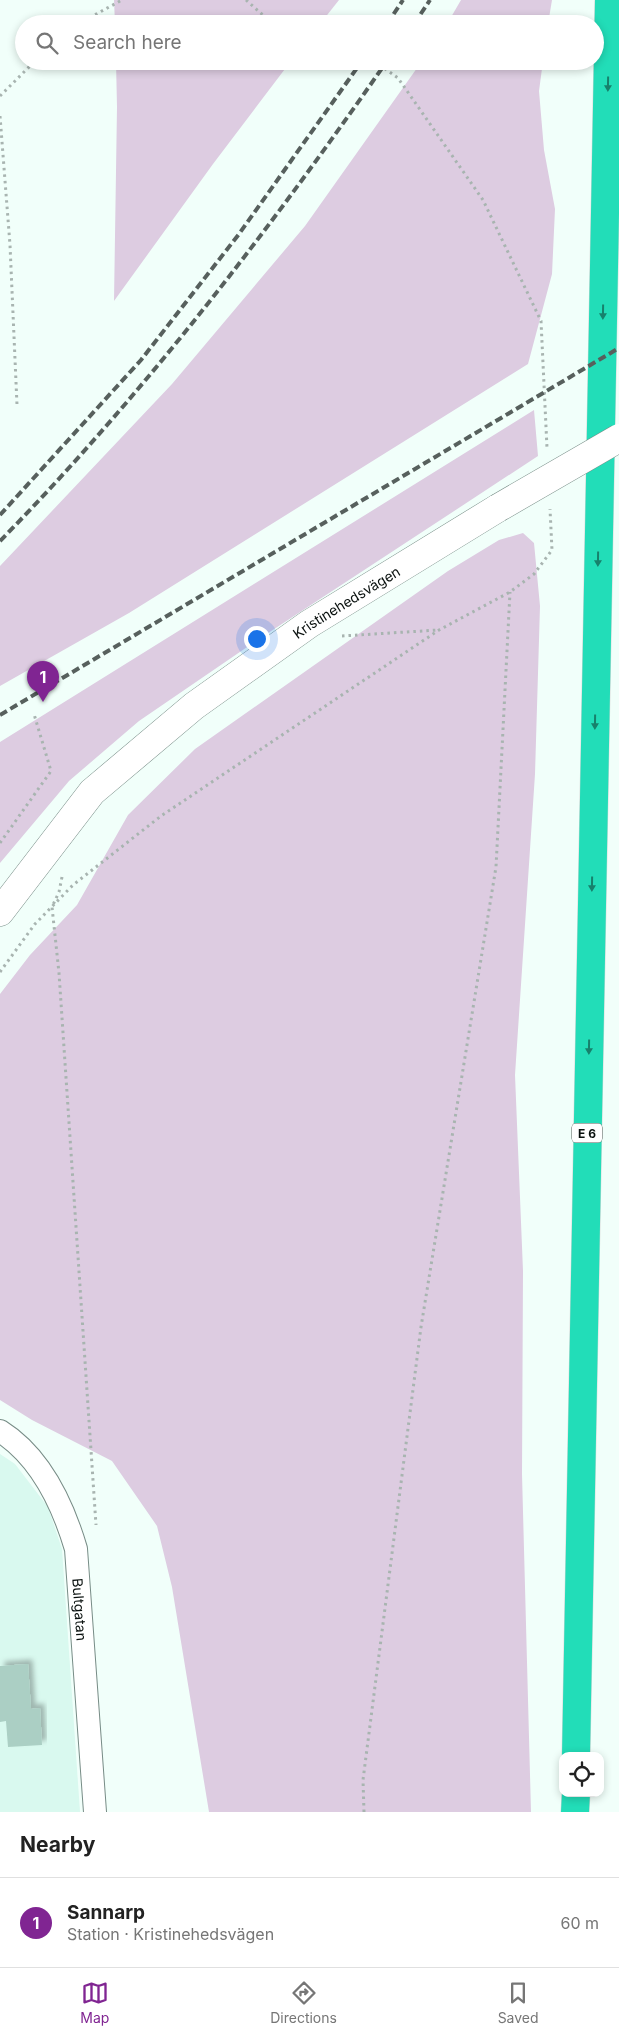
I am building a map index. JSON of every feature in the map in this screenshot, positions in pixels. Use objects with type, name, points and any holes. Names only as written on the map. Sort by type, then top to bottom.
[{"type":"highway","name":"E 6","points":[[576,1752],[609,0]]},
{"type":"highway","points":[[575,1812],[576,1797]]},
{"type":"street","name":"Kristinehedsvägen","points":[[0,912],[92,792],[194,706],[309,624],[498,508],[619,438]]},
{"type":"street","name":"Bultgatan","points":[[0,1431],[32,1460],[49,1484],[67,1520],[76,1549],[95,1812]]},
{"type":"path","points":[[94,15],[122,0]]},
{"type":"path","points":[[246,0],[264,15]]},
{"type":"path","points":[[0,96],[26,70]]},
{"type":"path","points":[[387,70],[398,78],[483,200],[542,321],[548,450]]},
{"type":"path","points":[[0,116],[10,244],[17,405]]},
{"type":"path","points":[[0,972],[35,924],[73,885],[161,816],[439,630],[510,592],[534,574],[552,550],[550,500]]},
{"type":"path","points":[[364,1812],[363,1780],[421,1327],[496,867],[510,592]]},
{"type":"path","points":[[340,636],[439,630]]},
{"type":"path","points":[[0,843],[52,771],[34,714]]},
{"type":"path","points":[[52,907],[59,973],[96,1535]]},
{"type":"shaded area","points":[[114,0],[339,0],[327,15],[115,15]]},
{"type":"shaded area","points":[[461,0],[552,0],[550,15],[452,15]]},
{"type":"shaded area","points":[[116,70],[284,70],[213,164],[114,301]]},
{"type":"shaded area","points":[[416,70],[542,70],[539,91],[544,150],[555,209],[552,274],[528,364],[129,613],[0,686],[0,566],[172,384],[305,226]]},
{"type":"shaded area","points":[[534,410],[538,456],[253,643],[139,721],[69,781],[0,863],[0,742]]},
{"type":"shaded area","points":[[523,533],[534,543],[540,606],[535,774],[515,1075],[523,1271],[522,1474],[531,1812],[209,1812],[172,1587],[157,1526],[112,1461],[32,1420],[0,1400],[0,994],[30,955],[77,905],[128,815],[195,749],[448,571],[499,540]]},
{"type":"shaded area","points":[[0,1454],[15,1464],[48,1507],[62,1549],[80,1812],[0,1812]]},
{"type":"building","points":[[28,1664],[31,1709],[40,1708],[42,1745],[8,1747],[6,1721],[0,1722],[0,1666]]},
{"type":"railway","points":[[393,15],[403,0]]},
{"type":"railway","points":[[420,15],[430,0]]},
{"type":"railway","points":[[0,515],[141,360],[239,234],[356,70]]},
{"type":"railway","points":[[0,541],[105,428],[204,309],[343,124],[381,70]]},
{"type":"railway","points":[[0,715],[619,348]]},
{"type":"place","name":"Sannarp","points":[[43,702]]}]
